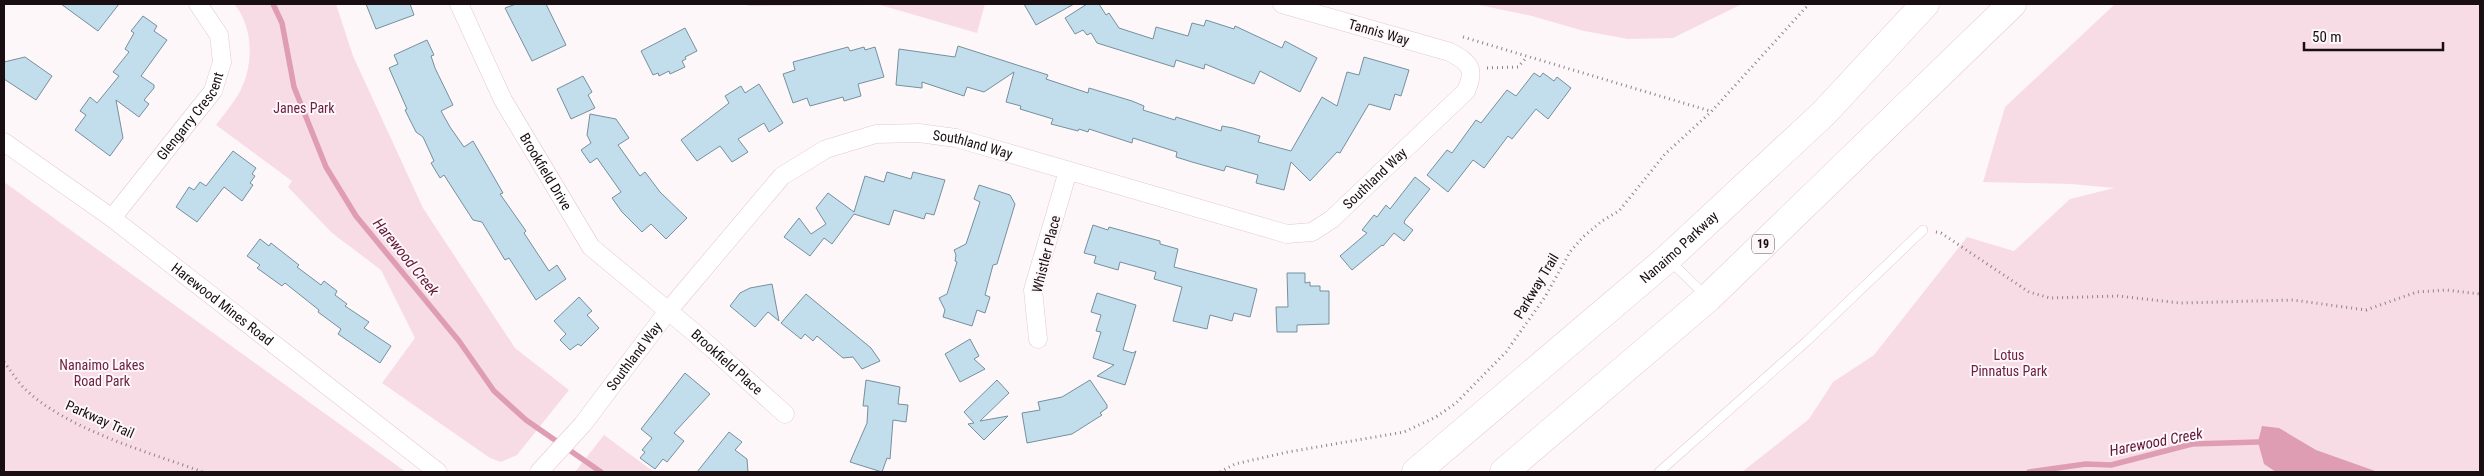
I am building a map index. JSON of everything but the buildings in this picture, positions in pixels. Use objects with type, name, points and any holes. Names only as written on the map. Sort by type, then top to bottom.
[{"type":"highway","name":"Nanaimo Parkway","points":[[1416,472],[1667,259],[1824,113],[1925,4]]},
{"type":"highway","name":"19","points":[[1504,472],[1708,298],[2012,4]]},
{"type":"street","name":"Glengarry Crescent","points":[[112,218],[213,91],[222,62],[219,36],[198,4]]},
{"type":"street","name":"Brookfield Drive","points":[[458,4],[503,100],[591,248],[668,311]]},
{"type":"street","name":"Tannis Way","points":[[1282,4],[1450,52],[1465,60],[1471,68]]},
{"type":"street","name":"Southland Way","points":[[539,472],[583,424],[668,311],[782,176],[826,149],[876,134],[919,133],[956,138],[1287,234],[1312,232],[1332,219],[1466,91],[1471,79],[1471,68]]},
{"type":"street","name":"Harewood Mines Road","points":[[4,142],[112,218],[438,472]]},
{"type":"street","name":"Whistler Place","points":[[1038,339],[1033,290],[1068,171]]},
{"type":"street","name":"Brookfield Place","points":[[668,311],[785,414]]},
{"type":"lane","points":[[1659,472],[1807,341],[1923,230]]},
{"type":"lane","points":[[1667,259],[1708,298]]},
{"type":"path","name":"Parkway Trail","points":[[1220,472],[1235,464],[1279,454],[1404,432],[1436,417],[1478,382],[1506,352],[1545,297],[1570,252],[1583,237],[1602,221],[1619,211],[1665,154],[1711,112],[1808,4]]},
{"type":"path","points":[[1460,36],[1526,58],[1711,112]]},
{"type":"path","points":[[1471,68],[1518,67],[1526,58]]},
{"type":"path","points":[[1923,230],[1941,233],[2029,292],[2050,298],[2118,296],[2180,303],[2293,300],[2366,310],[2417,292],[2446,290],[2480,294]]},
{"type":"path","name":"Parkway Trail","points":[[4,362],[25,388],[45,405],[94,431],[195,471],[203,472]]},
{"type":"green space","name":"Janes Park","points":[[234,4],[336,4],[353,56],[423,208],[515,348],[569,390],[517,455],[501,462],[490,458],[382,383],[415,338],[381,270],[332,233],[288,187],[292,181],[216,125],[244,83],[249,59],[250,47],[245,24],[241,13]]},
{"type":"green space","points":[[747,4],[985,4],[977,33],[880,5],[748,6]]},
{"type":"green space","points":[[1474,4],[1742,4],[1673,38],[1628,39],[1584,31],[1532,16]]},
{"type":"green space","name":"Lotus Pinnatus Park","points":[[2115,4],[2480,4],[2480,472],[1742,472],[1809,419],[1833,382],[1874,355],[1967,237],[2014,251],[2070,199],[2114,188],[2071,184],[1983,182],[2005,107]]},
{"type":"green space","name":"Nanaimo Lakes Road Park","points":[[4,182],[406,472],[4,472]]},
{"type":"green space","points":[[604,435],[654,472],[575,472]]},
{"type":"shaded area","points":[[2262,426],[2279,428],[2316,450],[2378,472],[2276,472],[2264,464],[2258,442]]},
{"type":"waterway","name":"Harewood Creek","points":[[273,4],[282,23],[294,87],[326,167],[356,216],[459,341],[494,391],[526,420],[601,472]]},
{"type":"waterway","name":"Harewood Creek","points":[[2029,472],[2086,464],[2111,465],[2192,444],[2258,442]]}]
